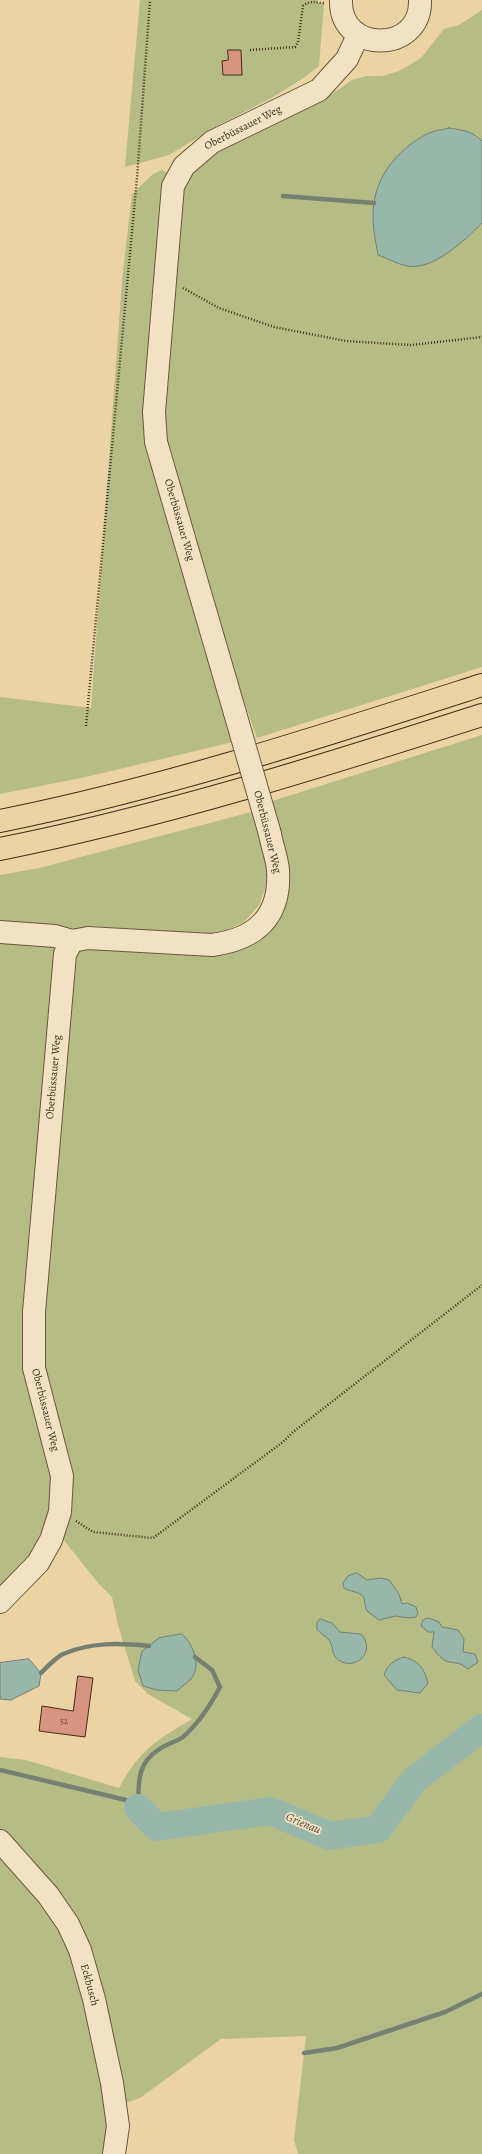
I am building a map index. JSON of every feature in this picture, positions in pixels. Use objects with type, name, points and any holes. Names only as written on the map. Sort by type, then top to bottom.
[{"type":"highway","points":[[0,821],[53,810],[167,782],[275,751],[482,685]]},
{"type":"highway","points":[[0,849],[60,837],[175,809],[286,777],[482,715]]},
{"type":"street","points":[[341,0],[346,21],[358,35],[367,39],[381,41],[395,39],[403,34],[416,20],[419,12],[420,0]]},
{"type":"street","name":"Oberbüssauer Weg","points":[[0,1602],[38,1563],[52,1540],[60,1512],[62,1476],[34,1368],[34,1312],[65,954],[72,941],[88,938],[212,945],[228,943],[245,937],[259,927],[267,917],[278,891],[278,868],[270,834],[156,442],[154,412],[173,186],[184,166],[200,150],[212,142],[319,90],[347,60],[358,35]]},
{"type":"street","points":[[0,932],[55,936],[72,941]]},
{"type":"street","name":"Eckbusch","points":[[0,1841],[48,1895],[68,1924],[80,1950],[94,1999],[112,2083],[118,2126],[114,2154]]},
{"type":"path","points":[[86,726],[137,178],[150,0]]},
{"type":"path","points":[[250,50],[295,47],[298,42],[304,6],[306,3],[317,3]]},
{"type":"path","points":[[164,280],[186,289],[219,308],[274,327],[346,341],[412,345],[482,337]]},
{"type":"path","points":[[60,1512],[93,1532],[153,1538],[284,1442],[293,1432],[482,1285]]},
{"type":"green space","points":[[140,0],[318,0],[318,3],[324,3],[319,66],[302,79],[273,97],[217,126],[169,155],[125,167]]},
{"type":"green space","points":[[482,10],[482,141],[476,134],[374,203],[374,231],[378,254],[467,238],[482,223],[482,667],[257,738],[243,699],[239,695],[162,431],[169,290],[184,185],[190,175],[208,156],[243,135],[323,100],[352,80],[366,76],[383,76],[399,71],[421,58],[444,29],[459,25]]},
{"type":"green space","points":[[162,170],[168,173],[149,418],[237,741],[86,777],[0,794],[0,697],[91,708],[122,281],[132,194],[153,174]]},
{"type":"green space","points":[[482,735],[482,2154],[298,2154],[294,2140],[306,2036],[221,2039],[140,2098],[115,2107],[114,2154],[0,2154],[0,1757],[26,1760],[119,1788],[134,1764],[142,1755],[158,1740],[192,1719],[148,1694],[135,1681],[118,1625],[112,1597],[99,1584],[59,1534],[0,1602],[0,875],[39,868],[255,811],[268,870],[265,889],[259,905],[245,921],[226,931],[206,934],[90,926],[84,951],[105,947],[223,955],[249,944],[270,927],[269,802]]},
{"type":"shaded area","points":[[449,128],[471,133],[482,141],[482,223],[467,238],[448,253],[427,264],[407,266],[378,255],[373,209],[376,192],[380,181],[393,161],[419,138],[431,132]]},
{"type":"shaded area","points":[[357,1573],[367,1580],[380,1578],[389,1580],[399,1594],[402,1604],[407,1603],[416,1607],[418,1613],[416,1617],[409,1618],[395,1616],[379,1620],[367,1611],[364,1598],[360,1594],[344,1588],[343,1583],[348,1576]]},
{"type":"shaded area","points":[[429,1618],[439,1622],[442,1627],[458,1630],[464,1639],[463,1652],[475,1654],[478,1662],[468,1669],[461,1664],[447,1661],[442,1658],[432,1647],[434,1632],[428,1632],[421,1626],[423,1620]]},
{"type":"shaded area","points":[[320,1619],[332,1623],[340,1632],[361,1634],[367,1646],[363,1657],[354,1663],[342,1662],[338,1660],[335,1657],[328,1639],[317,1629],[317,1623]]},
{"type":"shaded area","points":[[182,1634],[190,1643],[195,1655],[196,1667],[191,1679],[177,1691],[157,1690],[143,1686],[138,1670],[142,1651],[159,1638]]},
{"type":"shaded area","points":[[404,1657],[418,1663],[425,1674],[428,1683],[420,1693],[397,1690],[384,1675],[391,1663]]},
{"type":"shaded area","points":[[29,1659],[41,1673],[39,1686],[11,1700],[0,1699],[0,1663]]},
{"type":"building","points":[[228,50],[241,50],[242,75],[223,75],[222,61],[228,60]]},
{"type":"building","points":[[78,1676],[93,1678],[85,1737],[39,1731],[42,1706],[73,1711]]},
{"type":"waterway","points":[[283,196],[374,203]]},
{"type":"waterway","points":[[41,1673],[63,1654],[84,1647],[105,1644],[149,1646]]},
{"type":"waterway","name":"Grienau","points":[[138,1808],[140,1775],[146,1762],[158,1750],[180,1739],[189,1732],[204,1714],[220,1687],[212,1670],[195,1657]]},
{"type":"waterway","name":"Grienau","points":[[138,1808],[157,1827],[270,1811],[330,1836],[378,1829],[414,1780],[482,1728]]},
{"type":"waterway","name":"Grienau","points":[[0,1770],[126,1800],[138,1808]]},
{"type":"waterway","points":[[304,2053],[337,2048],[445,2012],[482,1994]]}]
